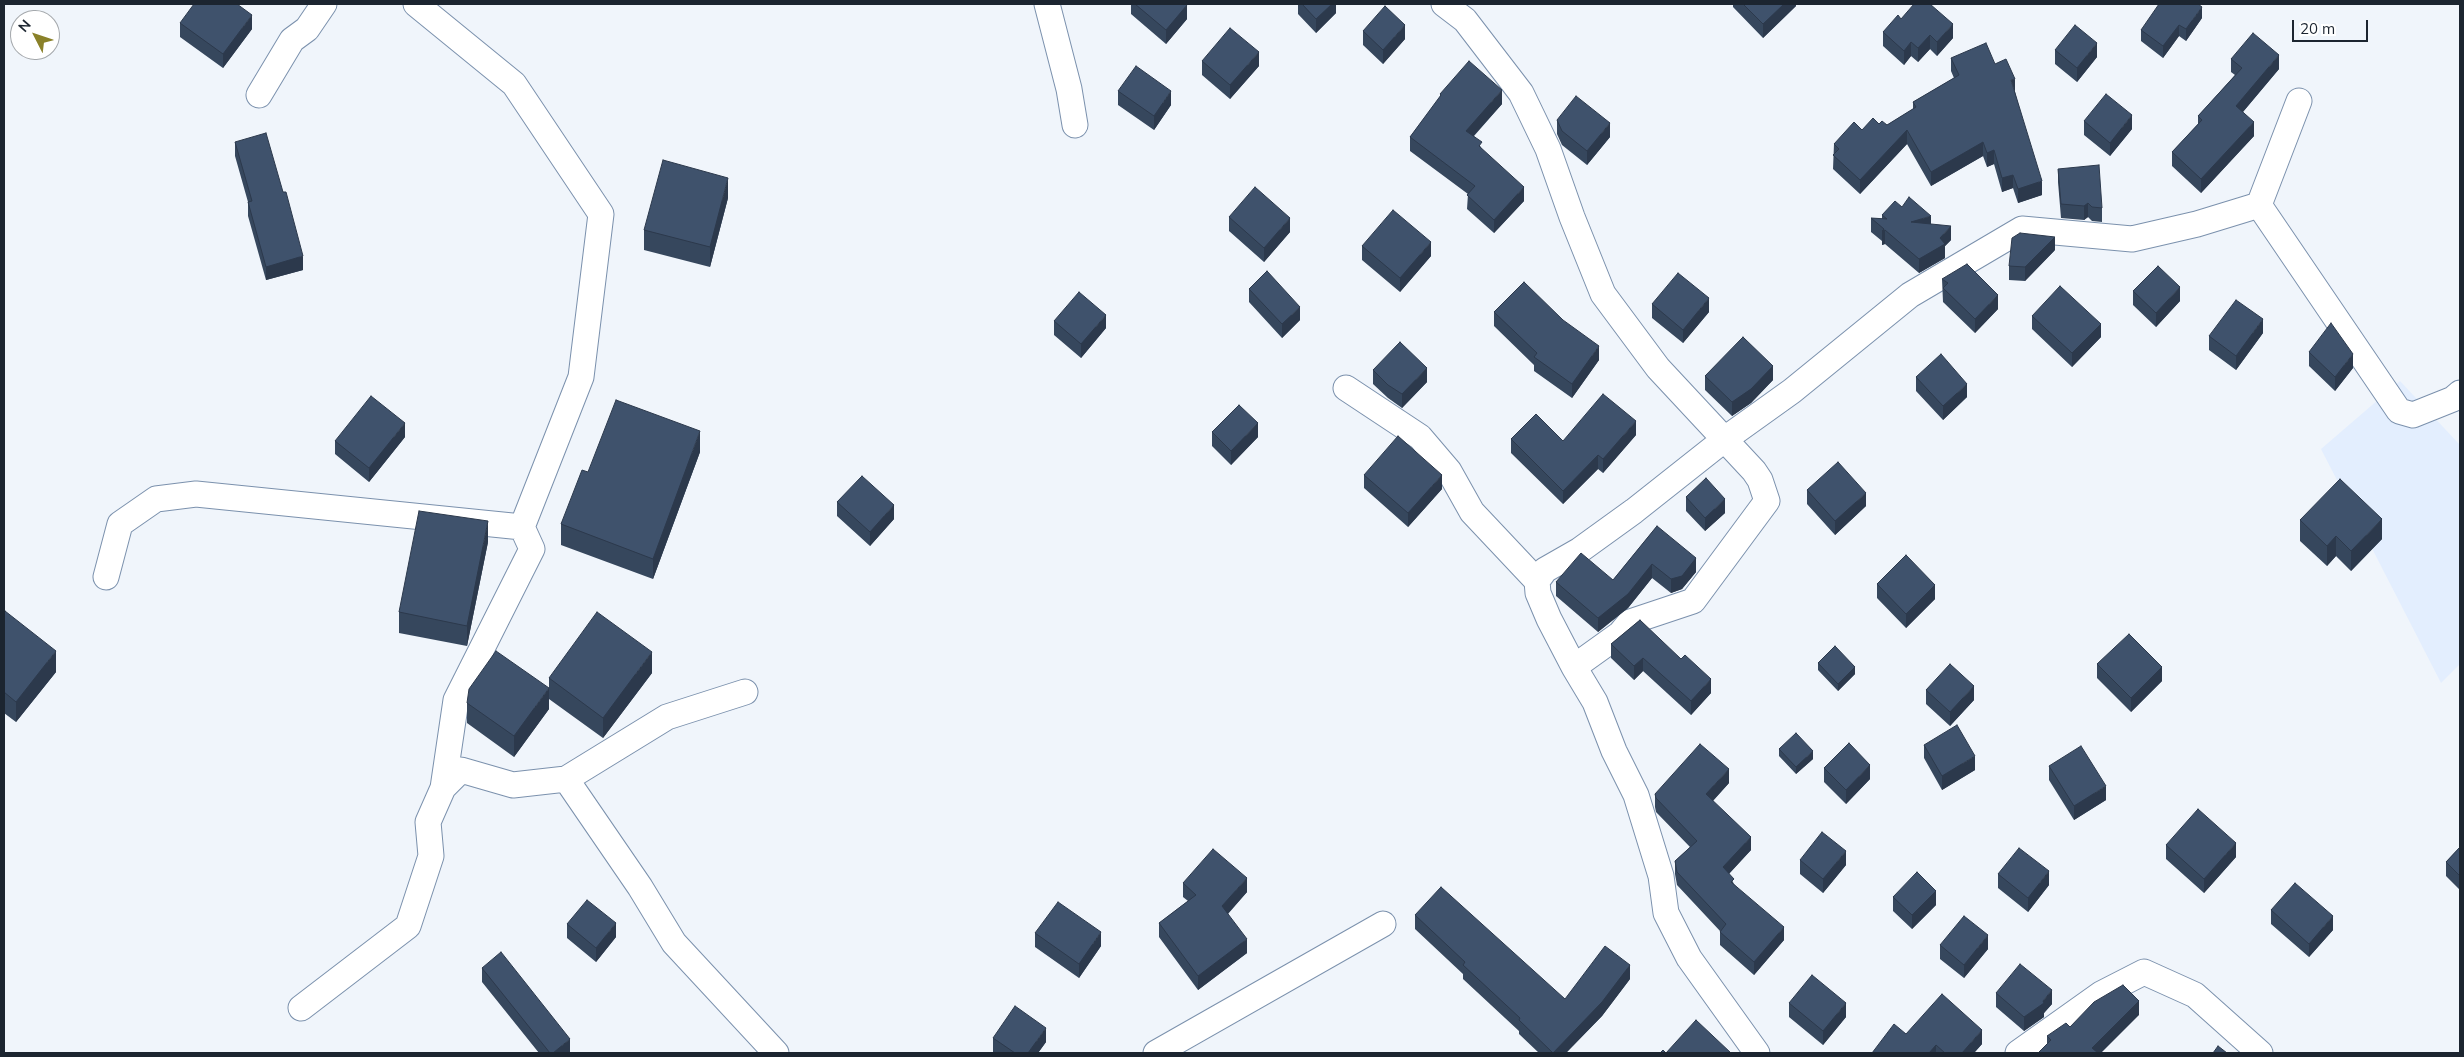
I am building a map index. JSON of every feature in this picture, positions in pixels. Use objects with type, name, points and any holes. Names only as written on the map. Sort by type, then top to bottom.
[{"type":"street","points":[[259,95],[292,40],[307,30],[324,4]]},
{"type":"street","points":[[301,1008],[408,926],[431,856],[428,822],[443,788],[456,700],[532,549],[522,527],[581,377],[601,214],[514,84],[416,4]]},
{"type":"street","points":[[1047,4],[1069,89],[1075,126]]},
{"type":"street","points":[[1444,4],[1465,20],[1521,93],[1548,149],[1572,217],[1603,294],[1658,368],[1754,471],[1760,480],[1767,501],[1693,601],[1630,622],[1620,634],[1574,667]]},
{"type":"street","points":[[2258,205],[2299,101]]},
{"type":"street","points":[[1537,581],[1545,570],[1580,550],[1626,517],[1725,439],[1792,391],[1910,295],[2022,229],[2132,239],[2197,224],[2258,205]]},
{"type":"street","points":[[2258,205],[2398,411],[2413,415],[2453,399],[2460,393]]},
{"type":"street","points":[[1346,388],[1420,437],[1449,471],[1472,512],[1537,581],[1538,593],[1549,619],[1595,702],[1614,751],[1636,795],[1661,876],[1666,913],[1689,958],[1757,1053]]},
{"type":"street","points":[[106,577],[120,524],[156,499],[196,494],[522,527]]},
{"type":"street","points":[[443,788],[461,770],[513,785],[566,779],[667,717],[745,692]]},
{"type":"street","points":[[566,779],[640,887],[674,943],[776,1053]]},
{"type":"street","points":[[1156,1053],[1383,924]]},
{"type":"street","points":[[2018,1053],[2101,994],[2144,972],[2195,995],[2260,1053]]},
{"type":"shaded area","points":[[2400,381],[2460,445],[2460,664],[2441,683],[2321,449]]},
{"type":"building","points":[[194,4],[237,4],[252,15],[223,54],[180,23]]},
{"type":"building","points":[[1135,4],[1185,4],[1187,5],[1166,30]]},
{"type":"building","points":[[1302,4],[1332,4],[1316,19]]},
{"type":"building","points":[[1743,4],[1784,4],[1763,24]]},
{"type":"building","points":[[1914,4],[1930,4],[1953,24],[1937,42],[1930,35],[1918,48],[1911,42],[1904,51],[1883,32],[1898,15],[1901,19]]},
{"type":"building","points":[[2159,4],[2198,4],[2202,7],[2186,29],[2179,25],[2163,46],[2141,30]]},
{"type":"building","points":[[1385,6],[1405,25],[1383,50],[1363,31]]},
{"type":"building","points":[[2075,25],[2097,43],[2077,68],[2055,50]]},
{"type":"building","points":[[1230,28],[1259,52],[1230,85],[1202,61]]},
{"type":"building","points":[[2253,33],[2279,55],[2236,106],[2254,122],[2201,179],[2172,152],[2202,120],[2198,116],[2242,68],[2231,59]]},
{"type":"building","points":[[1986,43],[1995,64],[2006,59],[2015,79],[2011,80],[2042,181],[2018,189],[2013,175],[2002,178],[1994,150],[1987,153],[1983,142],[1931,172],[1907,130],[1860,180],[1833,155],[1839,149],[1834,144],[1854,122],[1862,130],[1873,118],[1879,124],[1882,121],[1887,125],[1916,107],[1913,102],[1959,75],[1951,58]]},
{"type":"building","points":[[1469,61],[1502,90],[1466,131],[1482,142],[1479,146],[1524,187],[1494,220],[1467,195],[1475,186],[1410,137],[1440,94]]},
{"type":"building","points":[[1136,66],[1171,91],[1154,116],[1118,91]]},
{"type":"building","points":[[2106,94],[2132,115],[2110,143],[2084,121]]},
{"type":"building","points":[[1576,96],[1610,123],[1587,151],[1562,131],[1557,120]]},
{"type":"building","points":[[266,133],[283,192],[286,192],[303,256],[266,267],[248,202],[252,201],[235,142]]},
{"type":"building","points":[[663,160],[728,178],[710,247],[644,230]]},
{"type":"building","points":[[2099,165],[2102,208],[2092,207],[2088,203],[2084,206],[2061,204],[2058,169]]},
{"type":"building","points":[[1255,187],[1290,218],[1264,248],[1229,217]]},
{"type":"building","points":[[1909,197],[1931,216],[1911,222],[1951,226],[1940,238],[1945,244],[1919,259],[1885,230],[1882,231],[1884,229],[1871,218],[1887,219],[1882,215],[1895,201],[1902,207]]},
{"type":"building","points":[[1393,210],[1431,242],[1400,278],[1362,246]]},
{"type":"building","points":[[2020,233],[2055,237],[2025,267],[2009,266],[2012,238]]},
{"type":"building","points":[[1967,264],[1998,295],[1975,319],[1943,288],[1948,283],[1942,279]]},
{"type":"building","points":[[2158,266],[2180,287],[2156,313],[2133,291]]},
{"type":"building","points":[[1267,271],[1300,307],[1282,324],[1249,289]]},
{"type":"building","points":[[1678,273],[1709,298],[1683,330],[1652,304]]},
{"type":"building","points":[[1524,282],[1563,320],[1599,346],[1572,384],[1534,357],[1537,353],[1494,312]]},
{"type":"building","points":[[2060,286],[2101,324],[2072,353],[2032,316]]},
{"type":"building","points":[[1079,292],[1106,315],[1081,344],[1054,321]]},
{"type":"building","points":[[2236,300],[2263,319],[2236,356],[2209,336]]},
{"type":"building","points":[[2331,323],[2353,354],[2335,377],[2309,352]]},
{"type":"building","points":[[1743,337],[1773,366],[1751,389],[1732,402],[1705,376]]},
{"type":"building","points":[[1400,342],[1427,368],[1402,394],[1388,385],[1373,370]]},
{"type":"building","points":[[1941,354],[1967,384],[1943,406],[1916,377]]},
{"type":"building","points":[[1603,394],[1636,421],[1603,459],[1598,455],[1563,491],[1511,439],[1536,414],[1563,441]]},
{"type":"building","points":[[371,396],[405,423],[369,468],[335,441]]},
{"type":"building","points":[[616,400],[700,431],[653,559],[561,524],[582,470],[588,472]]},
{"type":"building","points":[[1239,405],[1258,423],[1231,451],[1212,432]]},
{"type":"building","points":[[1398,436],[1442,475],[1408,513],[1364,475]]},
{"type":"building","points":[[1838,462],[1866,493],[1835,521],[1807,490]]},
{"type":"building","points":[[862,476],[894,505],[870,532],[837,502]]},
{"type":"building","points":[[1706,478],[1725,499],[1705,518],[1686,497]]},
{"type":"building","points":[[2340,479],[2382,519],[2351,551],[2336,536],[2327,546],[2300,520]]},
{"type":"building","points":[[419,511],[488,521],[467,626],[399,612]]},
{"type":"building","points":[[1657,526],[1696,558],[1682,576],[1671,579],[1652,564],[1628,594],[1598,618],[1556,582],[1581,553],[1613,580]]},
{"type":"building","points":[[1906,555],[1935,585],[1906,614],[1877,584]]},
{"type":"building","points":[[5,611],[56,651],[16,702],[4,692]]},
{"type":"building","points":[[597,612],[652,652],[603,718],[549,678]]},
{"type":"building","points":[[1640,620],[1681,659],[1685,655],[1711,679],[1691,701],[1643,658],[1634,666],[1611,644]]},
{"type":"building","points":[[2129,634],[2162,667],[2131,698],[2097,664]]},
{"type":"building","points":[[1835,646],[1855,667],[1838,684],[1818,663]]},
{"type":"building","points":[[496,651],[549,688],[514,736],[467,703],[469,689]]},
{"type":"building","points":[[1950,664],[1974,686],[1950,712],[1926,690]]},
{"type":"building","points":[[1957,725],[1975,756],[1942,776],[1924,745]]},
{"type":"building","points":[[1796,733],[1813,751],[1796,767],[1779,749]]},
{"type":"building","points":[[1849,743],[1870,765],[1846,790],[1824,768]]},
{"type":"building","points":[[1700,744],[1729,769],[1706,794],[1751,837],[1723,867],[1734,879],[1731,882],[1784,927],[1754,962],[1720,932],[1726,924],[1677,872],[1675,861],[1697,841],[1656,798],[1655,794]]},
{"type":"building","points":[[2081,746],[2106,786],[2074,806],[2049,766]]},
{"type":"building","points":[[2198,809],[2236,843],[2204,879],[2166,845]]},
{"type":"building","points":[[1822,832],[1846,851],[1823,879],[1800,860]]},
{"type":"building","points":[[2460,847],[2460,876],[2446,862]]},
{"type":"building","points":[[2019,848],[2049,871],[2028,898],[1998,874]]},
{"type":"building","points":[[1213,849],[1247,878],[1222,906],[1247,939],[1198,976],[1159,923],[1196,895],[1183,883]]},
{"type":"building","points":[[1917,872],[1936,891],[1912,915],[1893,897]]},
{"type":"building","points":[[2295,883],[2333,916],[2309,944],[2271,910]]},
{"type":"building","points":[[1441,887],[1565,999],[1605,946],[1630,965],[1602,1002],[1553,1053],[1519,1020],[1520,1018],[1463,965],[1465,962],[1415,915]]},
{"type":"building","points":[[587,900],[616,923],[596,948],[567,924]]},
{"type":"building","points":[[1058,902],[1101,932],[1079,964],[1035,933]]},
{"type":"building","points":[[1964,916],[1988,935],[1964,965],[1940,945]]},
{"type":"building","points":[[501,952],[570,1039],[553,1053],[550,1053],[482,968]]},
{"type":"building","points":[[2020,964],[2052,990],[2043,1001],[2044,1003],[2024,1017],[1996,993]]},
{"type":"building","points":[[1812,975],[1846,1003],[1823,1031],[1789,1003]]},
{"type":"building","points":[[2123,985],[2139,1001],[2092,1048],[2098,1053],[2038,1053],[2051,1040],[2047,1036],[2066,1023],[2070,1027],[2094,1002]]},
{"type":"building","points":[[1942,994],[1982,1030],[1962,1053],[1945,1053],[1936,1045],[1929,1053],[1872,1053],[1894,1024],[1906,1034]]},
{"type":"building","points":[[1015,1006],[1046,1028],[1028,1053],[1015,1053],[993,1038]]},
{"type":"building","points":[[1696,1020],[1731,1053],[1666,1053]]},
{"type":"building","points":[[2218,1046],[2227,1053],[2213,1053]]}]
